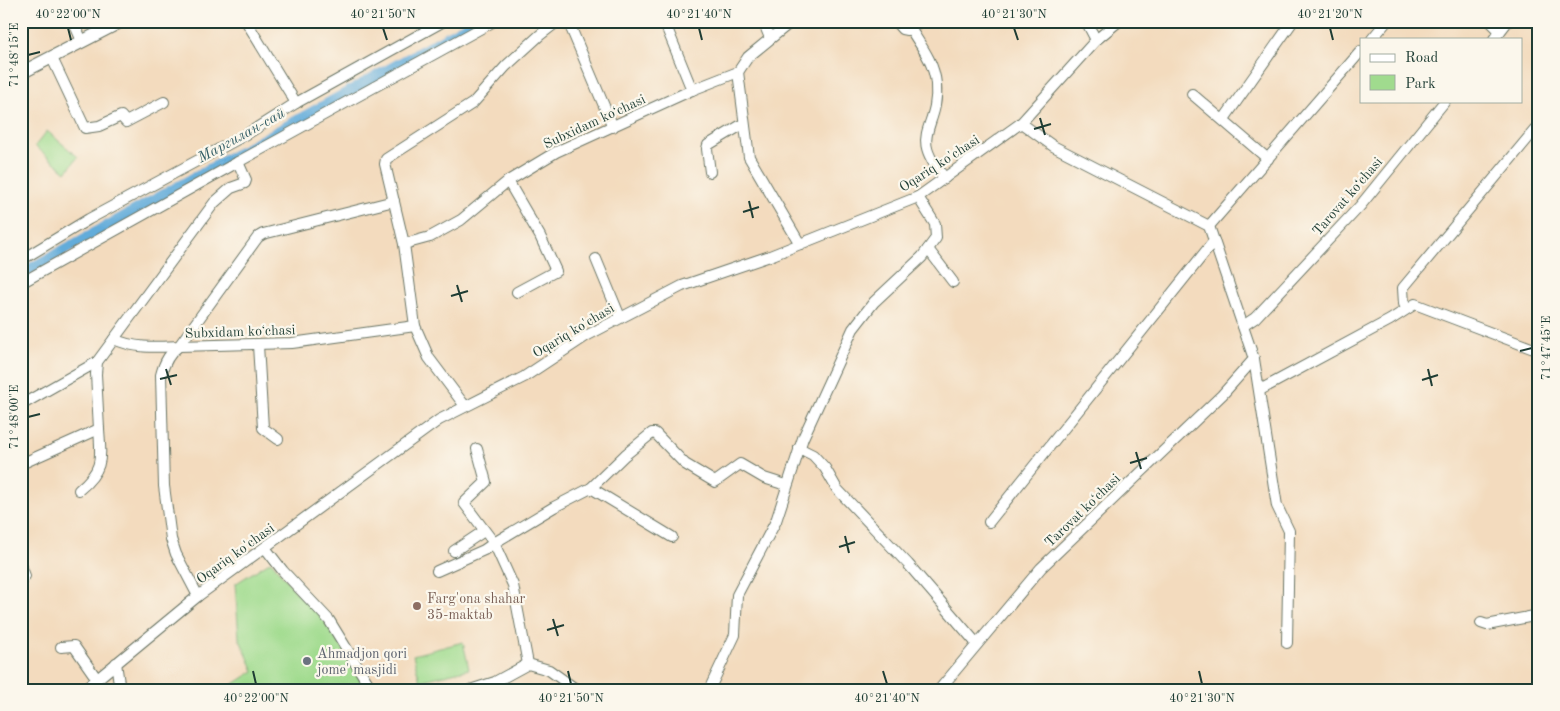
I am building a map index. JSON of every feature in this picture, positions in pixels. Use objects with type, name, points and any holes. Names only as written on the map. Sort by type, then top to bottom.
[{"type":"main road","points":[[21,73],[122,21]]},
{"type":"street","points":[[73,21],[82,42]]},
{"type":"street","points":[[246,21],[296,103]]},
{"type":"street","points":[[21,260],[444,21]]},
{"type":"street","points":[[21,283],[494,21]]},
{"type":"street","points":[[465,406],[429,358],[414,326],[404,244],[385,164],[389,155],[473,104],[506,66],[558,21]]},
{"type":"street","points":[[568,21],[613,127]]},
{"type":"street","points":[[664,21],[692,90]]},
{"type":"street","points":[[763,21],[770,38]]},
{"type":"street","points":[[792,21],[748,57],[738,72],[748,157],[800,244]]},
{"type":"street","points":[[895,21],[902,29],[910,28],[921,21]]},
{"type":"street","points":[[1086,21],[1096,40]]},
{"type":"street","name":"Oqariq ko'chasi","points":[[84,690],[198,596],[266,549],[431,425],[524,377],[586,336],[682,286],[800,244],[918,196],[1021,123],[1096,40],[1120,21]]},
{"type":"street","points":[[1224,119],[1293,21]]},
{"type":"street","points":[[1373,38],[1387,21]]},
{"type":"street","points":[[1490,21],[1497,35],[1508,21]]},
{"type":"street","points":[[910,28],[934,70],[935,103],[925,144],[933,164],[945,178]]},
{"type":"street","points":[[1209,226],[1360,52]]},
{"type":"street","points":[[52,58],[85,128],[99,126],[121,116],[126,122],[164,102]]},
{"type":"street","name":"Subxidam koʻchasi","points":[[404,244],[430,237],[461,220],[508,181],[556,152],[692,90],[738,72]]},
{"type":"street","points":[[1192,94],[1224,119],[1268,159]]},
{"type":"street","name":"Tarovat koʻchasi","points":[[1243,326],[1255,318],[1360,206],[1444,102]]},
{"type":"street","points":[[1021,123],[1053,146],[1209,226],[1254,359],[1277,506],[1289,531],[1287,642]]},
{"type":"street","points":[[710,172],[706,150],[708,145],[743,124]]},
{"type":"street","points":[[1404,304],[1403,288],[1539,125]]},
{"type":"street","points":[[21,405],[97,362],[214,203],[231,188],[245,183],[246,180],[238,162]]},
{"type":"street","points":[[508,181],[540,236],[556,271],[517,292]]},
{"type":"street","points":[[709,690],[735,635],[737,596],[776,521],[799,448],[857,321],[928,249],[937,232],[932,217],[918,196]]},
{"type":"street","points":[[114,339],[122,343],[150,347],[179,346],[258,237],[263,234],[394,201]]},
{"type":"street","points":[[988,522],[1214,241]]},
{"type":"street","points":[[928,249],[952,282]]},
{"type":"street","points":[[596,259],[620,317]]},
{"type":"street","points":[[1260,390],[1390,320],[1415,304],[1539,351]]},
{"type":"street","name":"Subxidam koʻchasi","points":[[198,596],[173,547],[164,486],[161,375],[164,365],[173,350],[179,346],[258,345],[319,340],[414,326]]},
{"type":"street","points":[[258,345],[262,428],[278,439]]},
{"type":"street","name":"Tarovat koʻchasi","points":[[939,690],[1041,568],[1222,395],[1254,359]]},
{"type":"street","points":[[80,490],[97,473],[100,459],[97,362]]},
{"type":"street","points":[[21,464],[99,429]]},
{"type":"street","points":[[437,570],[484,550],[554,507],[591,488],[625,455],[652,433],[655,433],[685,464],[715,482],[740,464],[764,478],[786,485]]},
{"type":"street","points":[[477,448],[486,482],[464,503],[494,543],[513,585],[528,664]]},
{"type":"street","points":[[799,448],[812,455],[824,468],[837,489],[908,564],[977,644]]},
{"type":"street","points":[[591,488],[672,537]]},
{"type":"street","points":[[454,551],[484,531]]},
{"type":"street","points":[[266,549],[283,571],[329,620],[372,690]]},
{"type":"street","points":[[21,565],[25,576],[21,581]]},
{"type":"street","points":[[1481,623],[1487,625],[1539,615]]},
{"type":"street","points":[[61,647],[74,646],[97,679]]},
{"type":"street","points":[[116,663],[120,690]]},
{"type":"street","points":[[470,690],[495,682],[528,664],[550,670],[577,690]]},
{"type":"street","points":[[1518,690],[1539,686]]},
{"type":"green space","points":[[47,131],[78,157],[66,172],[35,146]]},
{"type":"green space","points":[[271,561],[300,597],[303,596],[333,630],[366,690],[224,690],[254,671],[239,638],[235,584]]},
{"type":"green space","points":[[463,642],[469,669],[420,681],[413,655]]},
{"type":"waterway","name":"Маргилан-сай","points":[[21,274],[476,21]]},
{"type":"place","name":"Farg'ona shahar 35-maktab","points":[[417,606]]},
{"type":"place","name":"Ahmadjon qori jome' masjidi","points":[[307,661]]}]
